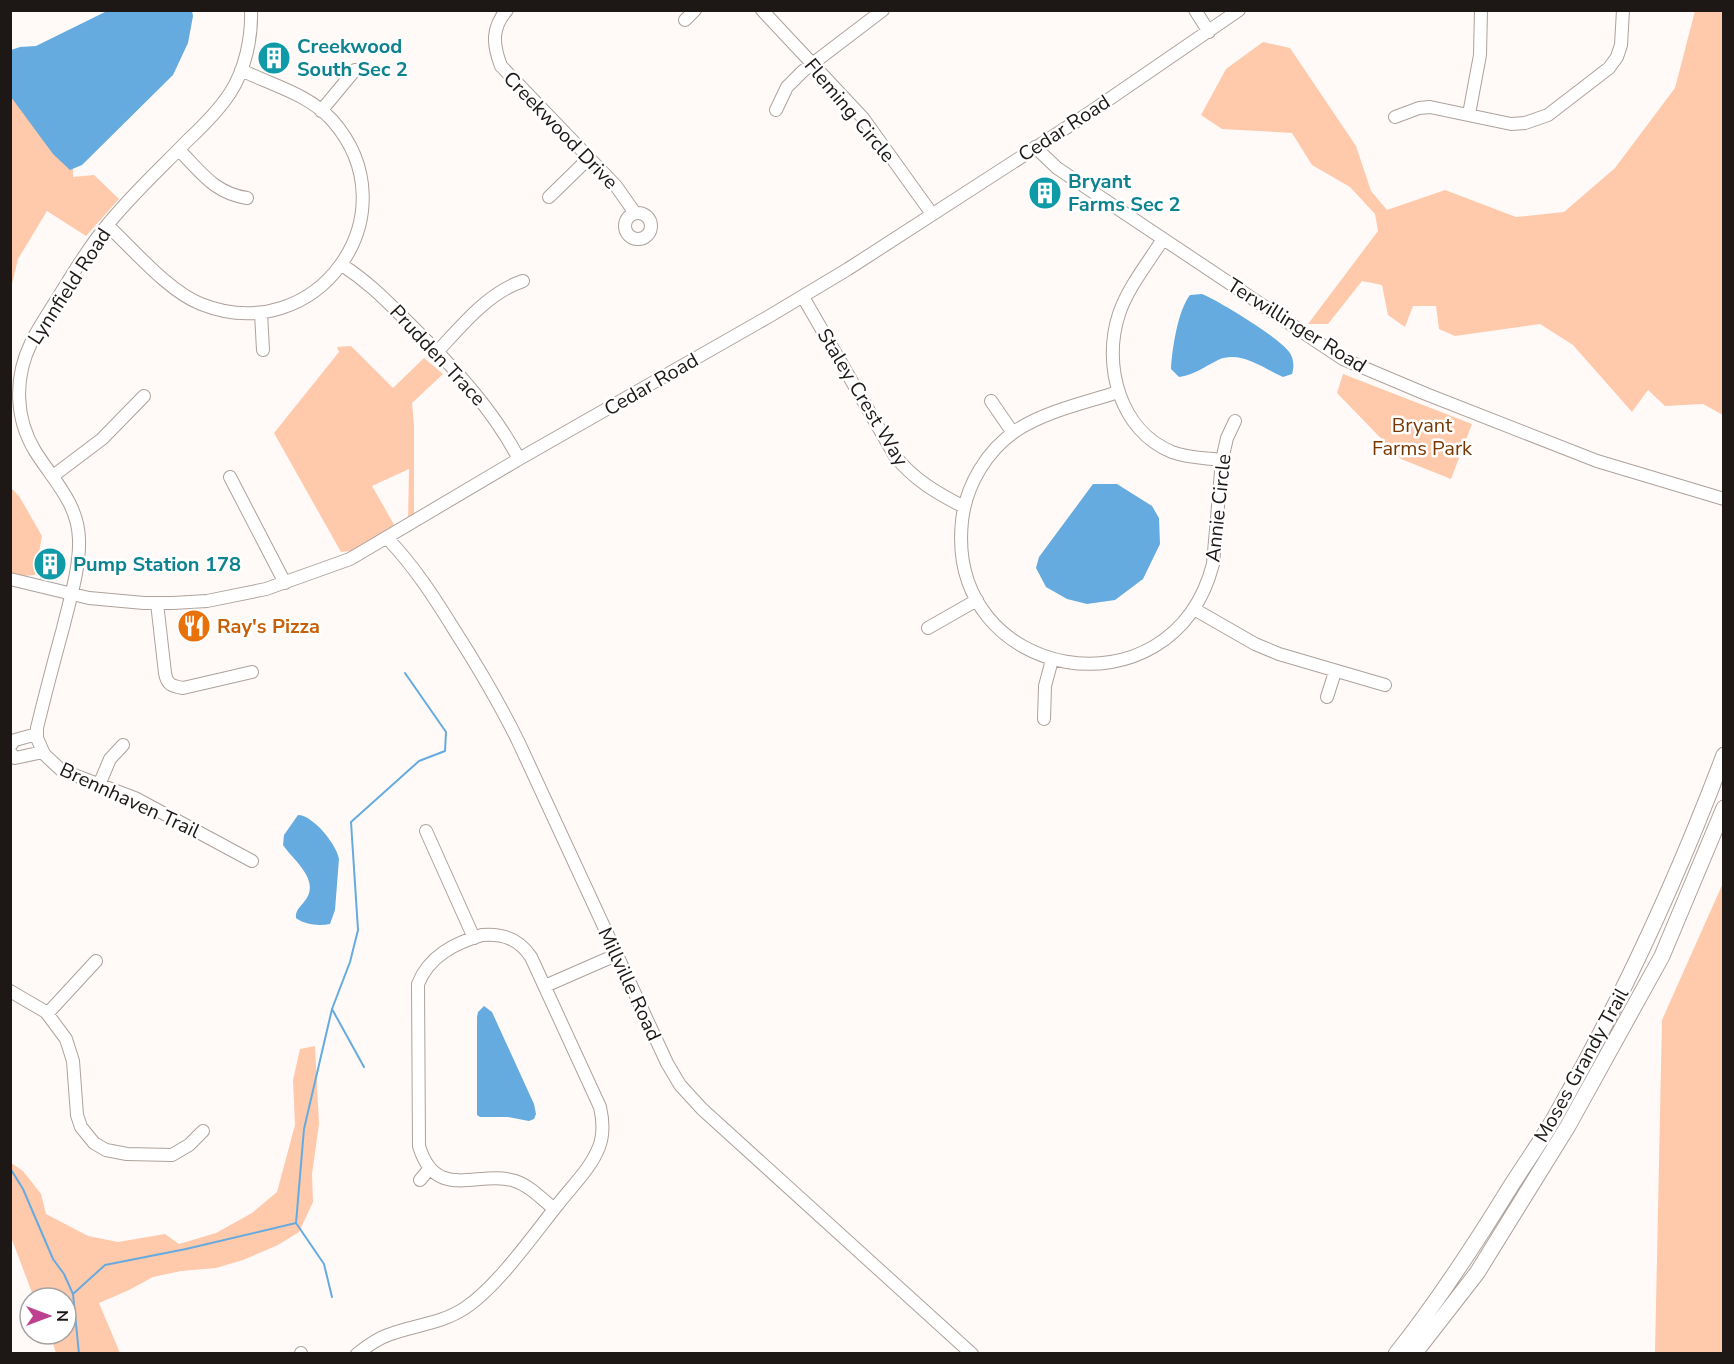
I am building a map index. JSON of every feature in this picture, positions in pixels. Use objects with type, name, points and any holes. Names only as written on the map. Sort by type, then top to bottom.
[{"type":"main road","name":"Moses Grandy Trail","points":[[1396,1353],[1426,1316],[1463,1261],[1559,1110],[1633,970],[1697,827],[1724,755]]},
{"type":"main road","name":"Moses Grandy Trail","points":[[1414,1353],[1477,1273],[1568,1126],[1662,956],[1724,808]]},
{"type":"street","name":"Lynnfield Road","points":[[72,595],[79,554],[78,527],[70,502],[35,452],[24,428],[15,390],[16,369],[80,262],[107,225],[230,94],[241,70],[251,32],[251,10]]},
{"type":"street","name":"Creekwood Drive","points":[[507,10],[496,25],[494,39],[501,66],[616,186],[635,213]]},
{"type":"street","points":[[685,20],[695,10]]},
{"type":"street","name":"Fleming Circle","points":[[762,10],[863,118],[932,214]]},
{"type":"street","points":[[776,110],[787,87],[812,63],[883,10]]},
{"type":"street","points":[[1195,10],[1209,32]]},
{"type":"street","name":"Cedar Road","points":[[10,579],[72,595],[120,602],[157,603],[223,598],[285,583],[350,559],[519,459],[803,297],[1035,147],[1239,10]]},
{"type":"street","points":[[1469,114],[1480,55],[1481,10]]},
{"type":"street","points":[[1395,117],[1419,108],[1430,107],[1511,124],[1526,123],[1548,115],[1610,68],[1622,45],[1623,10]]},
{"type":"street","points":[[107,225],[178,291],[198,303],[226,312],[243,314],[275,311],[306,298],[332,277],[353,246],[362,208],[360,177],[349,145],[330,119],[321,111],[289,91],[241,70]]},
{"type":"street","points":[[321,111],[354,70]]},
{"type":"street","name":"Terwillinger Road","points":[[1035,147],[1057,168],[1331,352],[1353,364],[1597,460],[1724,499]]},
{"type":"street","points":[[179,150],[217,188],[225,193],[247,198]]},
{"type":"street","points":[[549,197],[588,159]]},
{"type":"street","points":[[1163,238],[1127,295],[1117,321],[1113,353],[1118,392],[1133,422],[1161,447],[1193,458],[1222,460]]},
{"type":"street","name":"Prudden Trace","points":[[342,265],[367,282],[438,351],[490,411],[519,459]]},
{"type":"street","points":[[438,351],[472,315],[490,300],[508,286],[523,281]]},
{"type":"street","name":"Staley Crest Way","points":[[803,297],[895,456],[913,476],[933,491],[964,507]]},
{"type":"street","points":[[261,313],[263,350]]},
{"type":"street","name":"Annie Circle","points":[[1118,392],[1051,414],[1013,433],[981,466],[964,507],[960,537],[963,563],[977,600],[999,629],[1023,647],[1052,660],[1088,665],[1134,656],[1150,649],[1172,634],[1194,609],[1209,579],[1213,564],[1222,460],[1227,438],[1236,421]]},
{"type":"street","points":[[53,476],[102,439],[144,396]]},
{"type":"street","points":[[991,401],[1013,433]]},
{"type":"street","points":[[230,477],[285,583]]},
{"type":"street","name":"Millville Road","points":[[387,538],[425,582],[498,702],[667,1063],[686,1092],[972,1353]]},
{"type":"street","points":[[10,746],[15,740],[37,734],[72,595]]},
{"type":"street","points":[[928,628],[977,600]]},
{"type":"street","points":[[157,603],[166,682],[183,688],[252,672]]},
{"type":"street","points":[[1194,609],[1255,644],[1279,654],[1384,685]]},
{"type":"street","points":[[1044,719],[1045,686],[1052,660]]},
{"type":"street","points":[[1328,697],[1335,672]]},
{"type":"street","name":"Brennhaven Trail","points":[[37,734],[43,752],[61,770],[135,798],[252,861]]},
{"type":"street","points":[[99,784],[110,759],[123,745]]},
{"type":"street","name":"Brennhaven Trail","points":[[10,752],[15,758],[20,758],[43,752]]},
{"type":"street","points":[[426,831],[474,938]]},
{"type":"street","points":[[357,1353],[388,1335],[439,1322],[465,1308],[494,1282],[554,1209],[590,1163],[598,1148],[603,1127],[595,1094],[531,957],[518,942],[509,937],[482,935],[436,956],[425,969],[418,984],[417,1137],[422,1155],[430,1168],[443,1177],[452,1180],[515,1181],[554,1209]]},
{"type":"street","points":[[545,987],[616,955]]},
{"type":"street","points":[[48,1013],[96,961]]},
{"type":"street","points":[[10,991],[36,1004],[48,1013],[58,1026],[69,1046],[73,1060],[77,1114],[81,1127],[94,1143],[106,1150],[127,1154],[172,1155],[189,1145],[203,1131]]},
{"type":"street","points":[[420,1180],[430,1168]]},
{"type":"green space","points":[[1695,11],[1723,11],[1723,415],[1703,404],[1665,406],[1648,390],[1632,412],[1573,345],[1540,324],[1455,336],[1439,329],[1436,306],[1413,306],[1405,327],[1388,315],[1382,285],[1362,281],[1328,324],[1308,324],[1378,231],[1375,214],[1350,187],[1312,165],[1292,133],[1222,129],[1201,115],[1226,69],[1263,42],[1290,48],[1356,146],[1371,191],[1387,210],[1445,190],[1516,217],[1564,212],[1615,168],[1675,88]]},
{"type":"green space","points":[[11,83],[73,164],[73,177],[94,175],[119,199],[86,236],[47,211],[18,259],[11,288]]},
{"type":"green space","points":[[351,346],[393,388],[424,358],[443,374],[412,403],[414,518],[408,522],[409,469],[372,486],[396,528],[352,551],[341,552],[274,433],[339,352],[337,347]]},
{"type":"green space","name":"Bryant Farms Park","points":[[1343,374],[1472,424],[1451,479],[1401,459],[1337,393]]},
{"type":"green space","points":[[10,487],[19,496],[42,536],[35,575],[11,577]]},
{"type":"green space","points":[[1723,883],[1723,1353],[1655,1353],[1662,1020]]},
{"type":"green space","points":[[315,1046],[319,1124],[312,1174],[313,1202],[299,1232],[278,1245],[243,1260],[216,1268],[181,1271],[153,1277],[99,1303],[120,1353],[56,1353],[54,1346],[78,1346],[78,1286],[29,1286],[11,1237],[11,1163],[23,1171],[41,1194],[46,1214],[88,1236],[118,1242],[165,1234],[179,1244],[216,1233],[252,1213],[277,1192],[295,1125],[293,1080],[300,1049]]},
{"type":"water","points":[[107,11],[192,11],[193,16],[188,43],[173,75],[82,165],[70,170],[53,154],[11,97],[11,50],[36,46]]},
{"type":"water","points":[[1202,294],[1250,322],[1286,348],[1293,360],[1292,374],[1283,377],[1251,361],[1226,357],[1194,373],[1179,377],[1171,369],[1179,320],[1190,295]]},
{"type":"water","points":[[1093,484],[1117,484],[1152,506],[1159,518],[1160,544],[1143,579],[1115,600],[1087,604],[1067,599],[1046,587],[1036,568],[1039,557]]},
{"type":"water","points":[[298,815],[304,816],[317,825],[334,846],[339,859],[335,910],[330,924],[312,924],[296,918],[297,911],[309,894],[310,886],[304,872],[283,845],[284,835]]},
{"type":"water","points":[[484,1006],[492,1012],[534,1104],[536,1114],[534,1119],[529,1121],[477,1115],[477,1017],[478,1012]]},
{"type":"waterway","points":[[332,1297],[324,1264],[296,1223],[304,1129],[332,1009],[350,962],[358,930],[351,822],[419,761],[445,751],[446,732],[405,673]]},
{"type":"waterway","points":[[332,1009],[364,1067]]},
{"type":"waterway","points":[[10,1168],[23,1189],[53,1259],[69,1286]]},
{"type":"waterway","points":[[79,1354],[73,1294],[105,1265],[296,1223]]},
{"type":"place","name":"Creekwood South Sec 2","points":[[274,58]]},
{"type":"place","name":"Bryant Farms Sec 2","points":[[1045,193]]},
{"type":"place","name":"Pump Station 178","points":[[50,564]]},
{"type":"place","name":"Ray's Pizza","points":[[194,626]]}]
